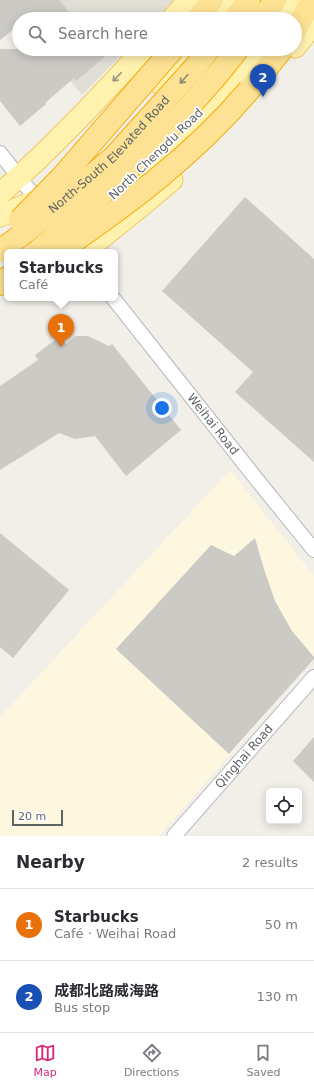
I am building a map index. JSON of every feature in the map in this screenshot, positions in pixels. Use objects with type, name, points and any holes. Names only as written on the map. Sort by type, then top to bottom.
[{"type":"highway","points":[[203,12],[212,0]]},
{"type":"highway","points":[[240,12],[249,0]]},
{"type":"highway","points":[[267,12],[276,0]]},
{"type":"highway","points":[[307,28],[314,1]]},
{"type":"highway","points":[[0,240],[61,178],[167,56]]},
{"type":"highway","name":"North-South Elevated Road","points":[[0,251],[28,230],[114,157],[204,56]]},
{"type":"highway","name":"North-South Elevated Road","points":[[40,249],[95,201],[170,128],[212,82],[232,56]]},
{"type":"highway","points":[[66,247],[115,212],[193,149],[234,108],[276,56]]},
{"type":"main road","points":[[178,12],[189,0]]},
{"type":"main road","points":[[222,12],[232,0]]},
{"type":"main road","points":[[288,12],[297,0]]},
{"type":"main road","points":[[0,194],[70,127],[137,56]]},
{"type":"main road","points":[[0,216],[37,200],[84,156],[182,56]]},
{"type":"main road","name":"North Chengdu Road","points":[[66,247],[118,192],[183,132],[251,56]]},
{"type":"main road","points":[[88,249],[141,206],[200,155],[287,56]]},
{"type":"main road","points":[[118,192],[200,155]]},
{"type":"street","points":[[0,153],[37,200],[66,247]]},
{"type":"street","name":"Weihai Road","points":[[115,301],[314,550]]},
{"type":"street","name":"Qinghai Road","points":[[174,836],[314,677]]},
{"type":"shaded area","points":[[48,0],[174,0],[162,12],[33,12]]},
{"type":"shaded area","points":[[50,56],[120,56],[82,95]]},
{"type":"shaded area","points":[[230,470],[314,576],[314,659],[159,836],[0,836],[0,717]]},
{"type":"building","points":[[0,0],[59,0],[69,12],[12,12],[12,31],[0,40]]},
{"type":"building","points":[[0,49],[12,49],[12,56],[106,56],[76,81],[74,78],[20,126],[0,101]]},
{"type":"building","points":[[245,197],[314,259],[314,462],[235,392],[253,372],[162,291]]},
{"type":"building","points":[[76,336],[88,336],[109,346],[112,344],[181,430],[126,476],[95,436],[75,439],[59,433],[0,470],[0,386],[38,360],[35,355],[59,337],[66,344]]},
{"type":"building","points":[[0,533],[69,590],[13,658],[0,647]]},
{"type":"building","points":[[255,538],[275,601],[292,631],[314,657],[314,659],[229,754],[116,649],[211,545],[234,556]]},
{"type":"building","points":[[314,737],[314,782],[293,761]]},
{"type":"place","name":"成都北路威海路","points":[[263,97]]},
{"type":"place","name":"Starbucks","points":[[61,347]]}]
